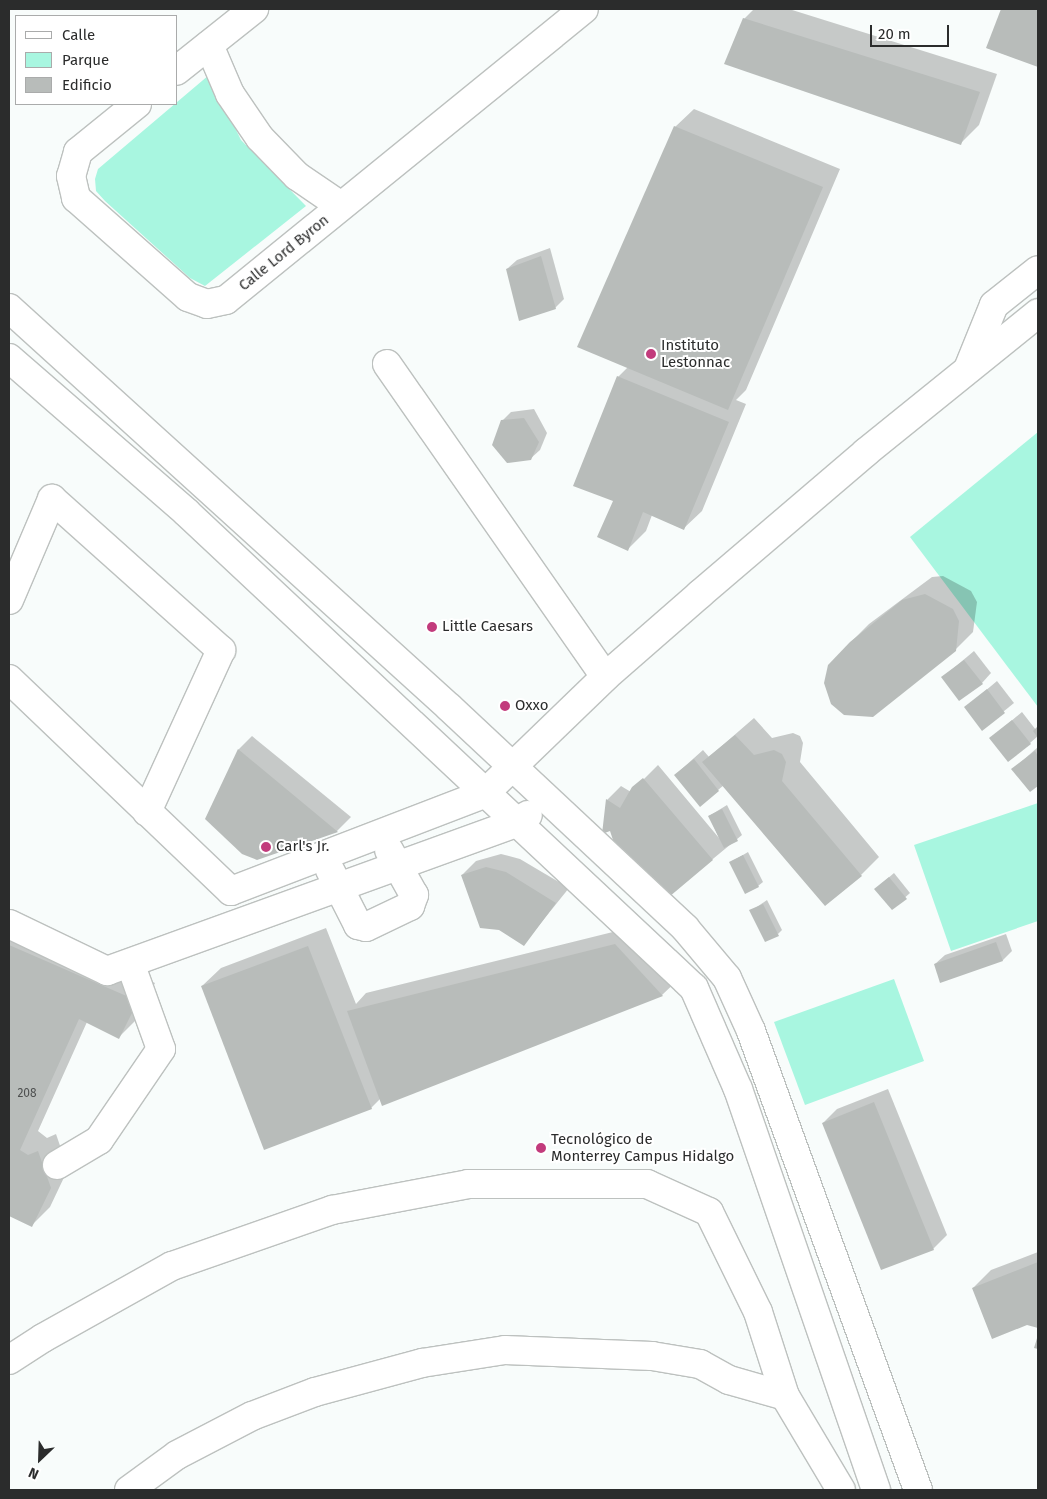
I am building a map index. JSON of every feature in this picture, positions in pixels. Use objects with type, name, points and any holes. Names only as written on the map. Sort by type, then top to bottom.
[{"type":"street","points":[[178,70],[254,9]]},
{"type":"street","name":"Calle Lord Byron","points":[[136,105],[78,152],[71,176],[76,198],[188,297],[207,304],[226,300],[584,9]]},
{"type":"street","points":[[209,45],[230,94],[260,138],[297,176],[341,206]]},
{"type":"street","points":[[967,370],[994,305],[1038,270]]},
{"type":"street","points":[[9,308],[194,473],[685,928],[727,978],[751,1031],[918,1490]]},
{"type":"street","points":[[230,891],[484,794],[606,677],[866,452],[1038,314]]},
{"type":"street","points":[[9,358],[186,512],[484,794],[694,988],[738,1089],[876,1490]]},
{"type":"street","points":[[387,364],[606,677]]},
{"type":"street","points":[[9,600],[52,500],[221,650],[147,812]]},
{"type":"street","points":[[9,679],[230,891],[253,918]]},
{"type":"street","points":[[9,924],[107,971],[515,823],[549,802]]},
{"type":"street","points":[[322,856],[358,925],[366,928],[410,906],[414,895],[380,834]]},
{"type":"street","points":[[474,838],[548,852]]},
{"type":"street","points":[[57,1165],[99,1140],[161,1048],[130,963]]},
{"type":"street","points":[[9,1360],[43,1338],[172,1266],[332,1210],[468,1184],[647,1184],[709,1212],[758,1312],[785,1396],[835,1486]]},
{"type":"street","points":[[129,1490],[186,1451],[252,1416],[315,1392],[422,1363],[497,1351],[591,1351],[652,1356],[700,1364],[728,1380],[785,1396]]},
{"type":"green space","points":[[209,75],[241,140],[306,206],[205,286],[190,278],[96,191],[95,179],[98,169],[174,105],[178,105],[178,101]]},
{"type":"green space","points":[[1038,432],[1038,707],[910,537]]},
{"type":"green space","points":[[1038,803],[1038,921],[951,951],[914,845]]},
{"type":"green space","points":[[894,979],[924,1061],[805,1105],[774,1022]]},
{"type":"building","points":[[1001,9],[1038,9],[1038,67],[986,48]]},
{"type":"building","points":[[743,18],[980,92],[961,145],[724,64]]},
{"type":"building","points":[[674,126],[823,187],[728,410],[577,347]]},
{"type":"building","points":[[541,256],[556,309],[519,321],[506,269]]},
{"type":"building","points":[[617,376],[729,422],[684,530],[643,512],[628,551],[597,537],[613,501],[573,486]]},
{"type":"building","points":[[524,418],[539,442],[531,460],[507,463],[492,445],[501,420]]},
{"type":"building","points":[[925,594],[953,609],[959,621],[956,651],[873,717],[844,715],[831,704],[824,683],[828,665],[850,642],[902,600]]},
{"type":"building","points":[[964,660],[983,684],[959,701],[941,677]]},
{"type":"building","points":[[987,689],[1005,713],[982,731],[964,707]]},
{"type":"building","points":[[1012,720],[1031,744],[1008,762],[989,738]]},
{"type":"building","points":[[1038,726],[1038,738],[1033,731]]},
{"type":"building","points":[[735,735],[754,755],[774,750],[782,754],[786,762],[782,781],[862,876],[825,906],[702,762]]},
{"type":"building","points":[[238,749],[338,832],[257,860],[242,854],[205,819]]},
{"type":"building","points":[[1035,751],[1038,756],[1038,786],[1030,792],[1011,769]]},
{"type":"building","points":[[694,759],[719,791],[700,807],[674,775]]},
{"type":"building","points":[[643,778],[713,860],[663,902],[615,846],[610,831],[602,834],[606,799],[620,808],[632,787]]},
{"type":"building","points":[[722,809],[738,841],[724,848],[708,816]]},
{"type":"building","points":[[743,855],[759,887],[745,894],[729,862]]},
{"type":"building","points":[[486,867],[506,872],[556,903],[524,946],[499,930],[480,928],[461,875]]},
{"type":"building","points":[[889,877],[907,899],[892,910],[874,889]]},
{"type":"building","points":[[763,904],[779,936],[765,942],[749,910]]},
{"type":"building","points":[[996,942],[1003,961],[940,983],[934,964]]},
{"type":"building","points":[[615,944],[663,996],[382,1106],[347,1011]]},
{"type":"building","points":[[9,945],[138,1001],[119,1039],[79,1019],[20,1150],[28,1155],[38,1151],[51,1188],[32,1227],[9,1216]]},
{"type":"building","points":[[308,946],[372,1109],[264,1150],[201,986]]},
{"type":"building","points":[[874,1102],[934,1250],[881,1270],[822,1123]]},
{"type":"building","points":[[1038,1262],[1038,1328],[1027,1325],[992,1339],[972,1288]]},
{"type":"building","points":[[1038,1335],[1038,1349],[1034,1348]]},
{"type":"place","name":"Instituto Lestonnac","points":[[651,354]]},
{"type":"place","name":"Little Caesars","points":[[432,627]]},
{"type":"place","name":"Oxxo","points":[[505,706]]},
{"type":"place","name":"Carl's Jr.","points":[[266,847]]},
{"type":"place","name":"Tecnológico de Monterrey Campus Hidalgo","points":[[541,1148]]}]
